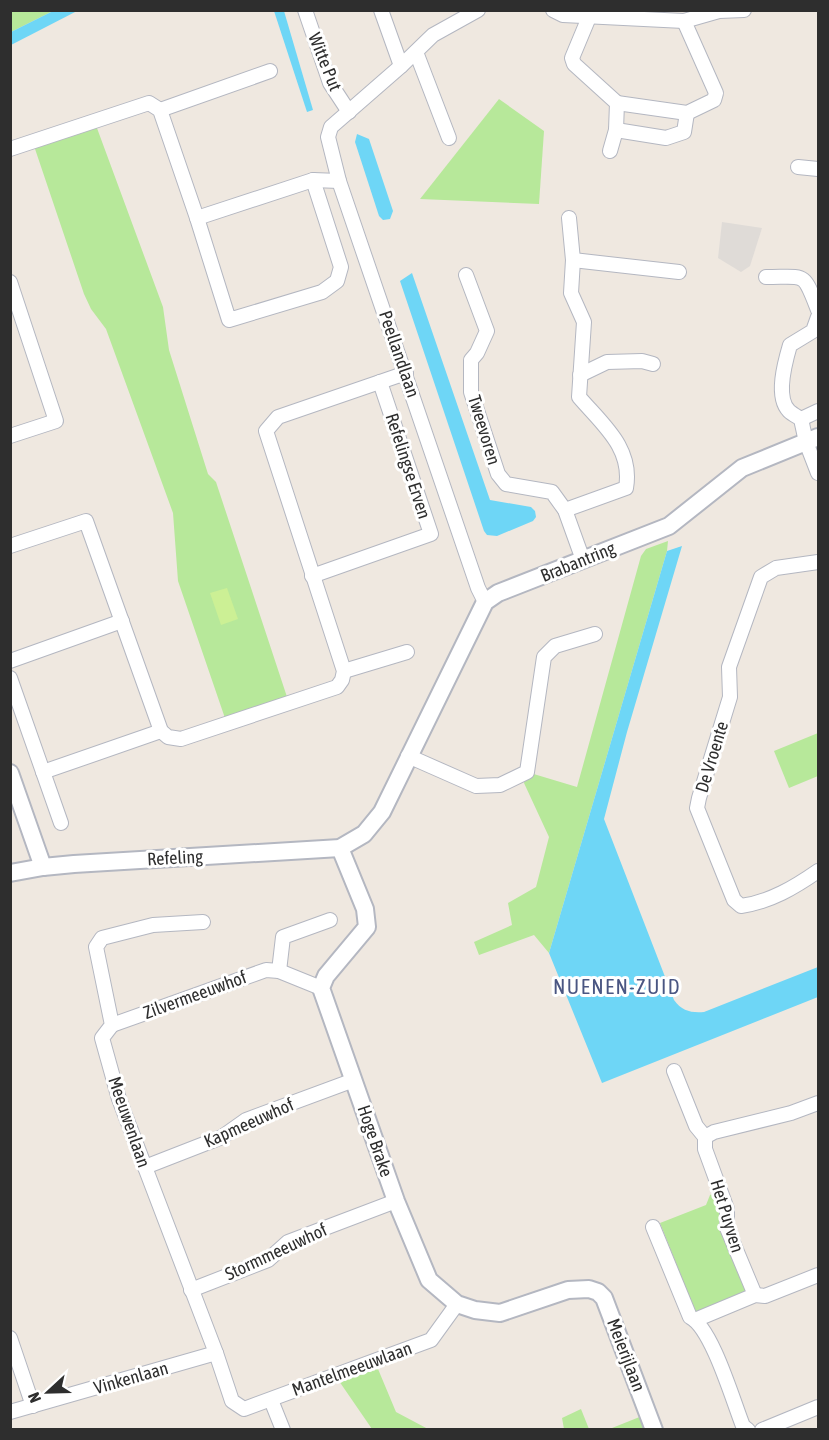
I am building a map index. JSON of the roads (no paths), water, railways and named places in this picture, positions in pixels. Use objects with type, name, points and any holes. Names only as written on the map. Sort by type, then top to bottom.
[{"type":"street","name":"Witte Put","points":[[305,10],[330,83],[349,112]]},
{"type":"street","points":[[381,10],[402,66]]},
{"type":"street","points":[[349,112],[402,66],[433,35],[478,10]]},
{"type":"street","points":[[553,10],[563,15],[590,14],[684,21],[719,11],[744,10]]},
{"type":"street","points":[[590,14],[572,58],[574,64],[617,103],[687,113],[714,100],[716,93],[684,21]]},
{"type":"street","points":[[416,52],[449,138]]},
{"type":"street","points":[[160,110],[270,70]]},
{"type":"street","points":[[10,148],[148,103],[160,110],[198,218],[229,321],[321,292],[337,281],[341,267],[313,180]]},
{"type":"street","points":[[610,151],[616,130],[617,103]]},
{"type":"street","name":"Peellandlaan","points":[[349,112],[331,127],[328,137],[339,181],[478,588],[486,602]]},
{"type":"street","points":[[616,130],[666,138],[684,132],[687,113]]},
{"type":"street","points":[[798,167],[819,169]]},
{"type":"street","points":[[198,218],[313,180],[339,181]]},
{"type":"street","points":[[565,510],[626,488],[628,481],[627,465],[619,442],[579,397],[584,322],[571,293],[573,260],[569,218]]},
{"type":"street","points":[[573,260],[679,272]]},
{"type":"street","name":"Tweevoren","points":[[466,275],[487,331],[477,353],[471,360],[471,392],[498,474],[506,484],[552,492],[565,510],[583,560]]},
{"type":"street","points":[[766,277],[800,277],[807,281],[819,310]]},
{"type":"street","points":[[10,282],[56,421],[10,436]]},
{"type":"street","points":[[819,317],[813,331],[790,345],[783,372],[782,395],[788,411],[801,419],[812,440],[819,473]]},
{"type":"street","points":[[580,375],[607,362],[642,361],[653,364]]},
{"type":"street","points":[[10,546],[86,521],[161,731],[168,737],[181,739],[337,687],[344,671],[266,431],[278,417],[406,373]]},
{"type":"street","name":"Refelingse Erven","points":[[312,576],[430,534],[380,382]]},
{"type":"street","points":[[801,419],[819,411]]},
{"type":"street","name":"Brabantring","points":[[486,602],[498,593],[669,526],[742,468],[812,440]]},
{"type":"street","name":"De Vroente","points":[[819,562],[776,568],[761,577],[729,667],[730,697],[697,808],[734,900],[741,906],[753,905],[793,888],[819,871]]},
{"type":"street","points":[[321,988],[326,976],[367,927],[365,909],[340,848],[364,834],[382,812],[486,602]]},
{"type":"street","points":[[10,661],[122,621]]},
{"type":"street","points":[[408,756],[476,786],[500,785],[527,772],[543,657],[555,646],[595,634]]},
{"type":"street","points":[[344,671],[407,652]]},
{"type":"street","points":[[10,678],[61,823]]},
{"type":"street","points":[[44,772],[161,731]]},
{"type":"street","points":[[10,773],[43,867]]},
{"type":"street","name":"Refeling","points":[[10,873],[43,867],[340,848]]},
{"type":"street","points":[[279,971],[283,938],[330,921]]},
{"type":"street","name":"Meeuwenlaan","points":[[203,922],[153,925],[102,938],[96,947],[112,1025],[102,1038],[119,1099],[216,1353],[232,1401]]},
{"type":"street","name":"Zilvermeeuwhof","points":[[112,1025],[266,969],[279,971],[321,988]]},
{"type":"street","name":"Hoge Brake","points":[[321,988],[396,1201],[429,1280],[457,1304],[476,1310],[500,1312],[568,1290],[589,1289]]},
{"type":"street","name":"Het Puyven","points":[[674,1071],[696,1126],[705,1137],[705,1149],[727,1209],[727,1228],[755,1295]]},
{"type":"street","name":"Kapmeeuwhof","points":[[145,1167],[222,1137],[246,1120],[354,1080]]},
{"type":"street","points":[[705,1137],[714,1132],[791,1113],[819,1103]]},
{"type":"street","name":"Stormmeeuwhof","points":[[191,1290],[268,1260],[288,1242],[396,1201]]},
{"type":"street","points":[[653,1227],[690,1317],[708,1336],[743,1426],[748,1430]]},
{"type":"street","points":[[695,1320],[755,1295],[765,1296],[819,1275]]},
{"type":"street","name":"Meierijlaan","points":[[589,1289],[598,1292],[604,1298],[654,1430]]},
{"type":"street","name":"Mantelmeeuwlaan","points":[[232,1401],[244,1409],[431,1340],[457,1304]]},
{"type":"street","points":[[10,1338],[33,1406]]},
{"type":"street","name":"Vinkenlaan","points":[[10,1412],[216,1353]]},
{"type":"street","points":[[271,1400],[283,1430]]},
{"type":"street","points":[[762,1430],[819,1407]]},
{"type":"water","points":[[53,11],[77,11],[11,45],[11,32]]},
{"type":"water","points":[[274,11],[284,11],[313,110],[307,112]]},
{"type":"water","points":[[357,134],[369,139],[393,211],[390,219],[383,220],[379,216],[355,142]]},
{"type":"water","points":[[412,273],[490,500],[531,507],[535,511],[536,517],[533,521],[497,536],[487,535],[484,531],[400,281]]},
{"type":"water","points":[[682,546],[604,819],[674,1000],[680,1007],[691,1012],[704,1012],[818,967],[818,997],[602,1083],[549,953],[667,551]]},
{"type":"district","name":"NUENEN-ZUID","points":[[617,987]]}]
